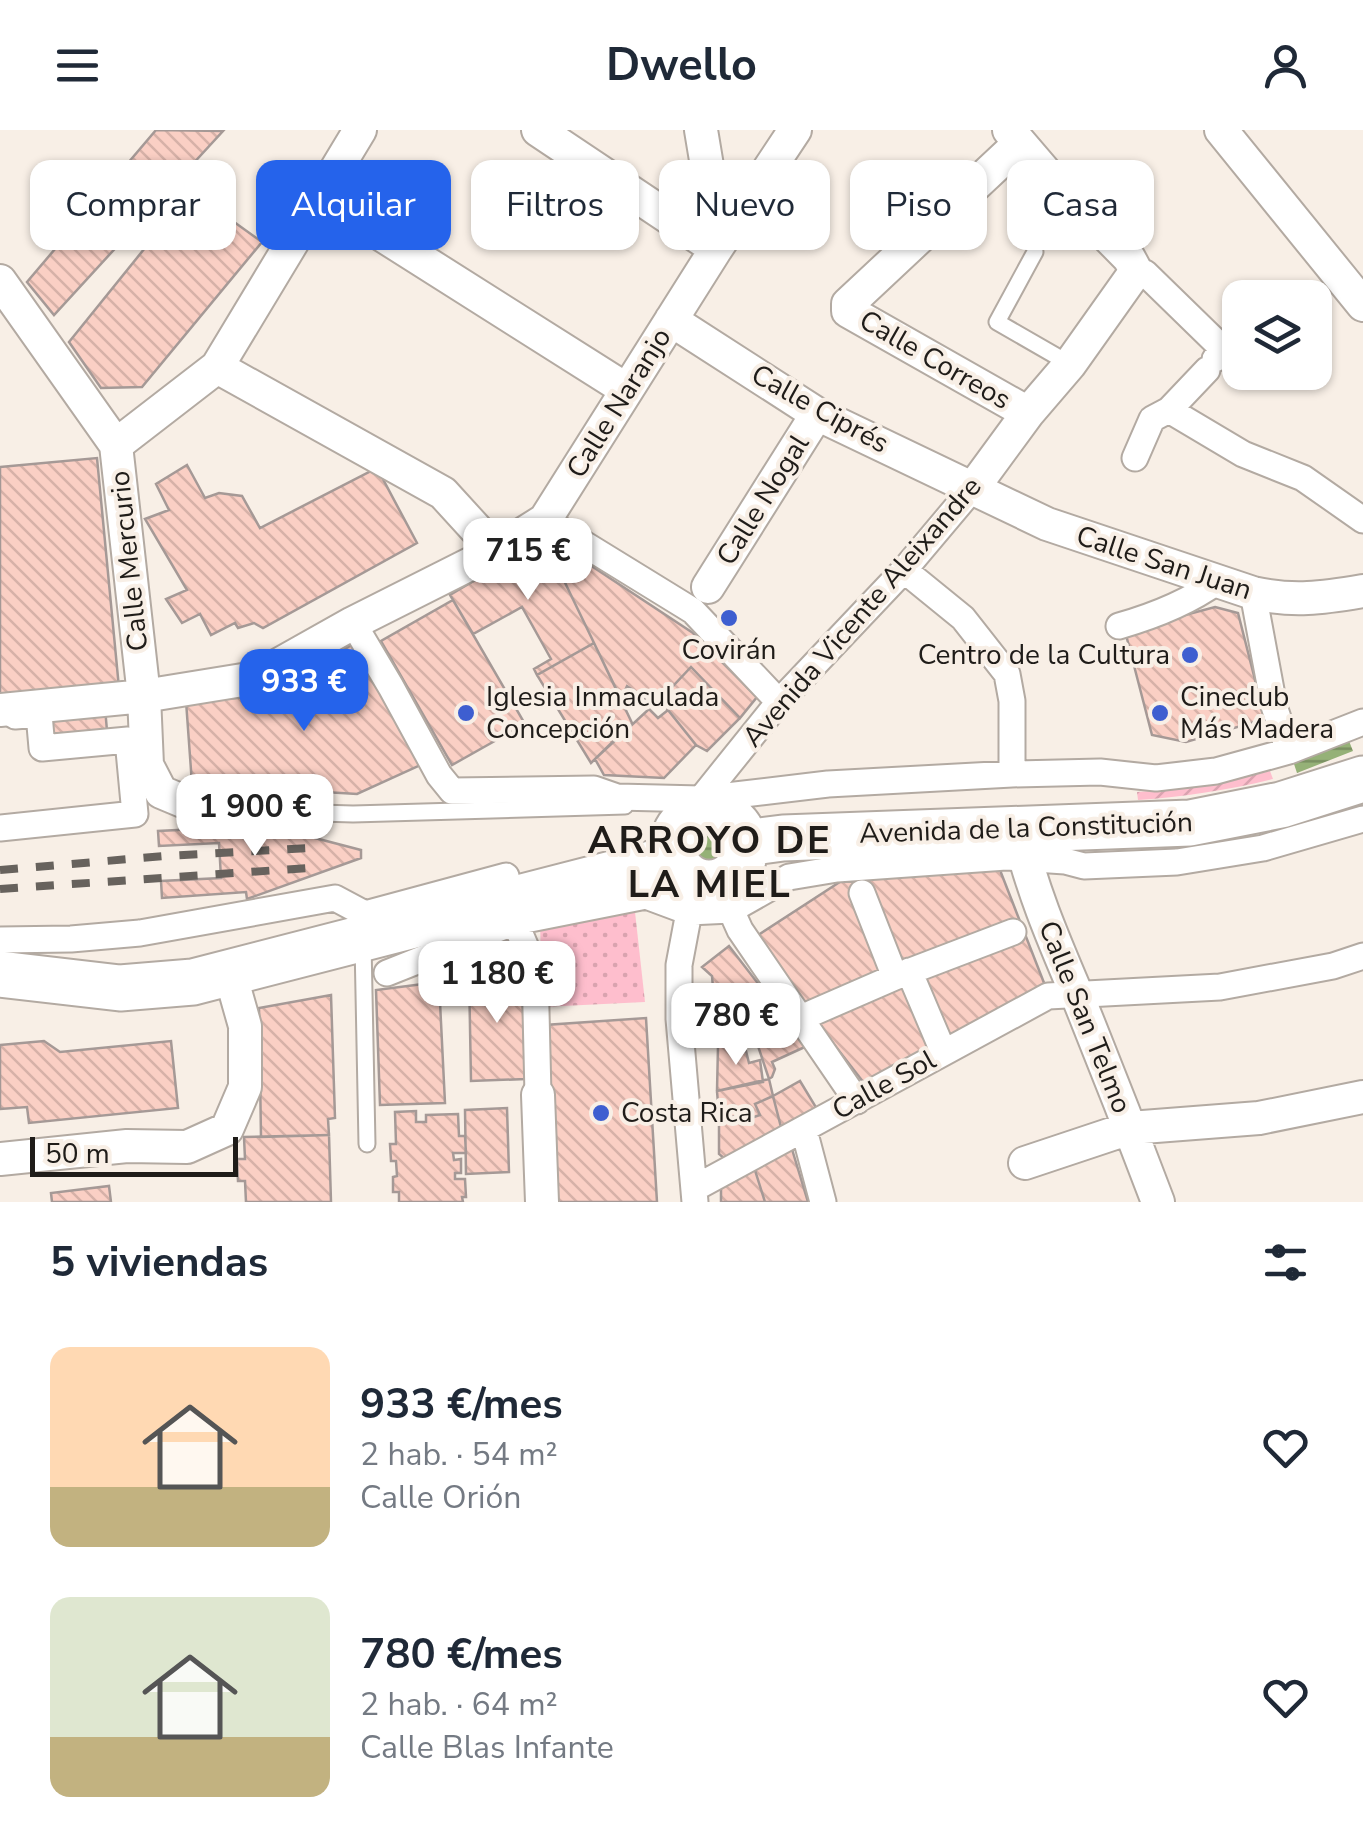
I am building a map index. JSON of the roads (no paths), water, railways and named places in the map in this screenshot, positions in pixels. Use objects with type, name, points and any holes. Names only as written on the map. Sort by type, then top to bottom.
[{"type":"main road","name":"Avenida de la Constitución","points":[[745,843],[784,838],[1021,844],[1190,824],[1281,805],[1363,779]]},
{"type":"main road","points":[[698,809],[716,811],[736,822],[745,843],[740,866],[722,881],[710,883],[687,877],[674,858],[672,846],[680,824],[698,809]]},
{"type":"main road","points":[[0,974],[120,988],[193,982],[230,973],[375,956],[674,858]]},
{"type":"street","points":[[343,160],[360,130]]},
{"type":"street","points":[[538,130],[659,205]]},
{"type":"street","points":[[701,130],[706,160]]},
{"type":"street","name":"Calle Naranjo","points":[[775,160],[795,130]]},
{"type":"street","points":[[1221,130],[1360,296]]},
{"type":"street","points":[[1014,137],[1221,360],[1169,410],[1152,419],[1135,458]]},
{"type":"street","name":"Calle Correos","points":[[1014,137],[848,304],[848,311],[1028,413]]},
{"type":"street","points":[[116,445],[217,367],[289,250]]},
{"type":"street","points":[[407,250],[627,390]]},
{"type":"street","name":"Calle Naranjo","points":[[0,710],[144,696],[255,678],[496,551],[545,520],[716,250]]},
{"type":"street","name":"Avenida Vicente Aleixandre","points":[[698,809],[779,702],[904,570],[973,488],[1070,364],[1136,271]]},
{"type":"street","name":"Calle Mercurio","points":[[0,282],[116,445],[144,696],[147,765],[161,792],[205,808]]},
{"type":"street","name":"Calle Ciprés","points":[[671,320],[817,414],[973,488]]},
{"type":"street","points":[[217,367],[443,494],[496,551]]},
{"type":"street","points":[[1169,410],[1243,454],[1302,478],[1363,520]]},
{"type":"street","name":"Calle Nogal","points":[[708,587],[817,414]]},
{"type":"street","name":"Calle San Juan","points":[[973,488],[1047,524],[1253,593],[1282,600],[1363,591]]},
{"type":"street","points":[[545,520],[693,611],[779,702]]},
{"type":"street","points":[[904,570],[963,618],[1007,674],[1012,701],[1012,774]]},
{"type":"street","points":[[1119,626],[1199,595],[1218,581]]},
{"type":"street","points":[[1253,593],[1274,706],[1289,751]]},
{"type":"street","points":[[353,623],[439,775],[452,791],[594,790],[698,809],[828,784],[1100,772],[1156,778],[1216,772],[1289,751],[1363,722]]},
{"type":"street","points":[[0,718],[38,714],[42,748],[128,740],[135,814],[0,828]]},
{"type":"street","points":[[375,956],[646,896],[689,912],[732,910],[788,877],[1021,844],[1084,866],[1177,862],[1262,848],[1363,819]]},
{"type":"street","name":"Calle San Telmo","points":[[1021,844],[1044,919],[1158,1202]]},
{"type":"street","points":[[0,940],[140,934],[336,898],[366,914],[506,876]]},
{"type":"street","points":[[862,894],[940,1044]]},
{"type":"street","points":[[732,910],[740,930],[857,1100]]},
{"type":"street","points":[[689,912],[680,965],[680,1019],[695,1195]]},
{"type":"street","points":[[515,922],[535,969],[542,1202]]},
{"type":"street","points":[[810,1014],[1013,932]]},
{"type":"street","name":"Calle Sol","points":[[695,1195],[857,1100],[1048,996],[1220,987],[1333,966],[1363,956]]},
{"type":"street","points":[[0,1159],[127,1146],[187,1146],[228,1129],[245,1087],[244,1026],[230,973]]},
{"type":"street","points":[[1024,1163],[1130,1128],[1259,1118],[1363,1097]]},
{"type":"street","points":[[804,1130],[822,1202]]},
{"type":"lane","points":[[1035,252],[997,322],[1070,364]]},
{"type":"lane","points":[[40,815],[205,808],[353,814],[676,804],[698,809]]},
{"type":"lane","points":[[366,1144],[375,956]]},
{"type":"railway","points":[[0,870],[309,848]]},
{"type":"railway","points":[[0,889],[308,868]]},
{"type":"place","name":"Covirán","points":[[729,618]]},
{"type":"place","name":"Centro de la Cultura","points":[[1190,655]]},
{"type":"place","name":"Iglesia Inmaculada Concepción","points":[[466,713]]},
{"type":"place","name":"Cineclub Más Madera","points":[[1160,713]]},
{"type":"place","name":"Costa Rica","points":[[601,1113]]},
{"type":"district","name":"ARROYO DE LA MIEL","points":[[710,862]]}]
